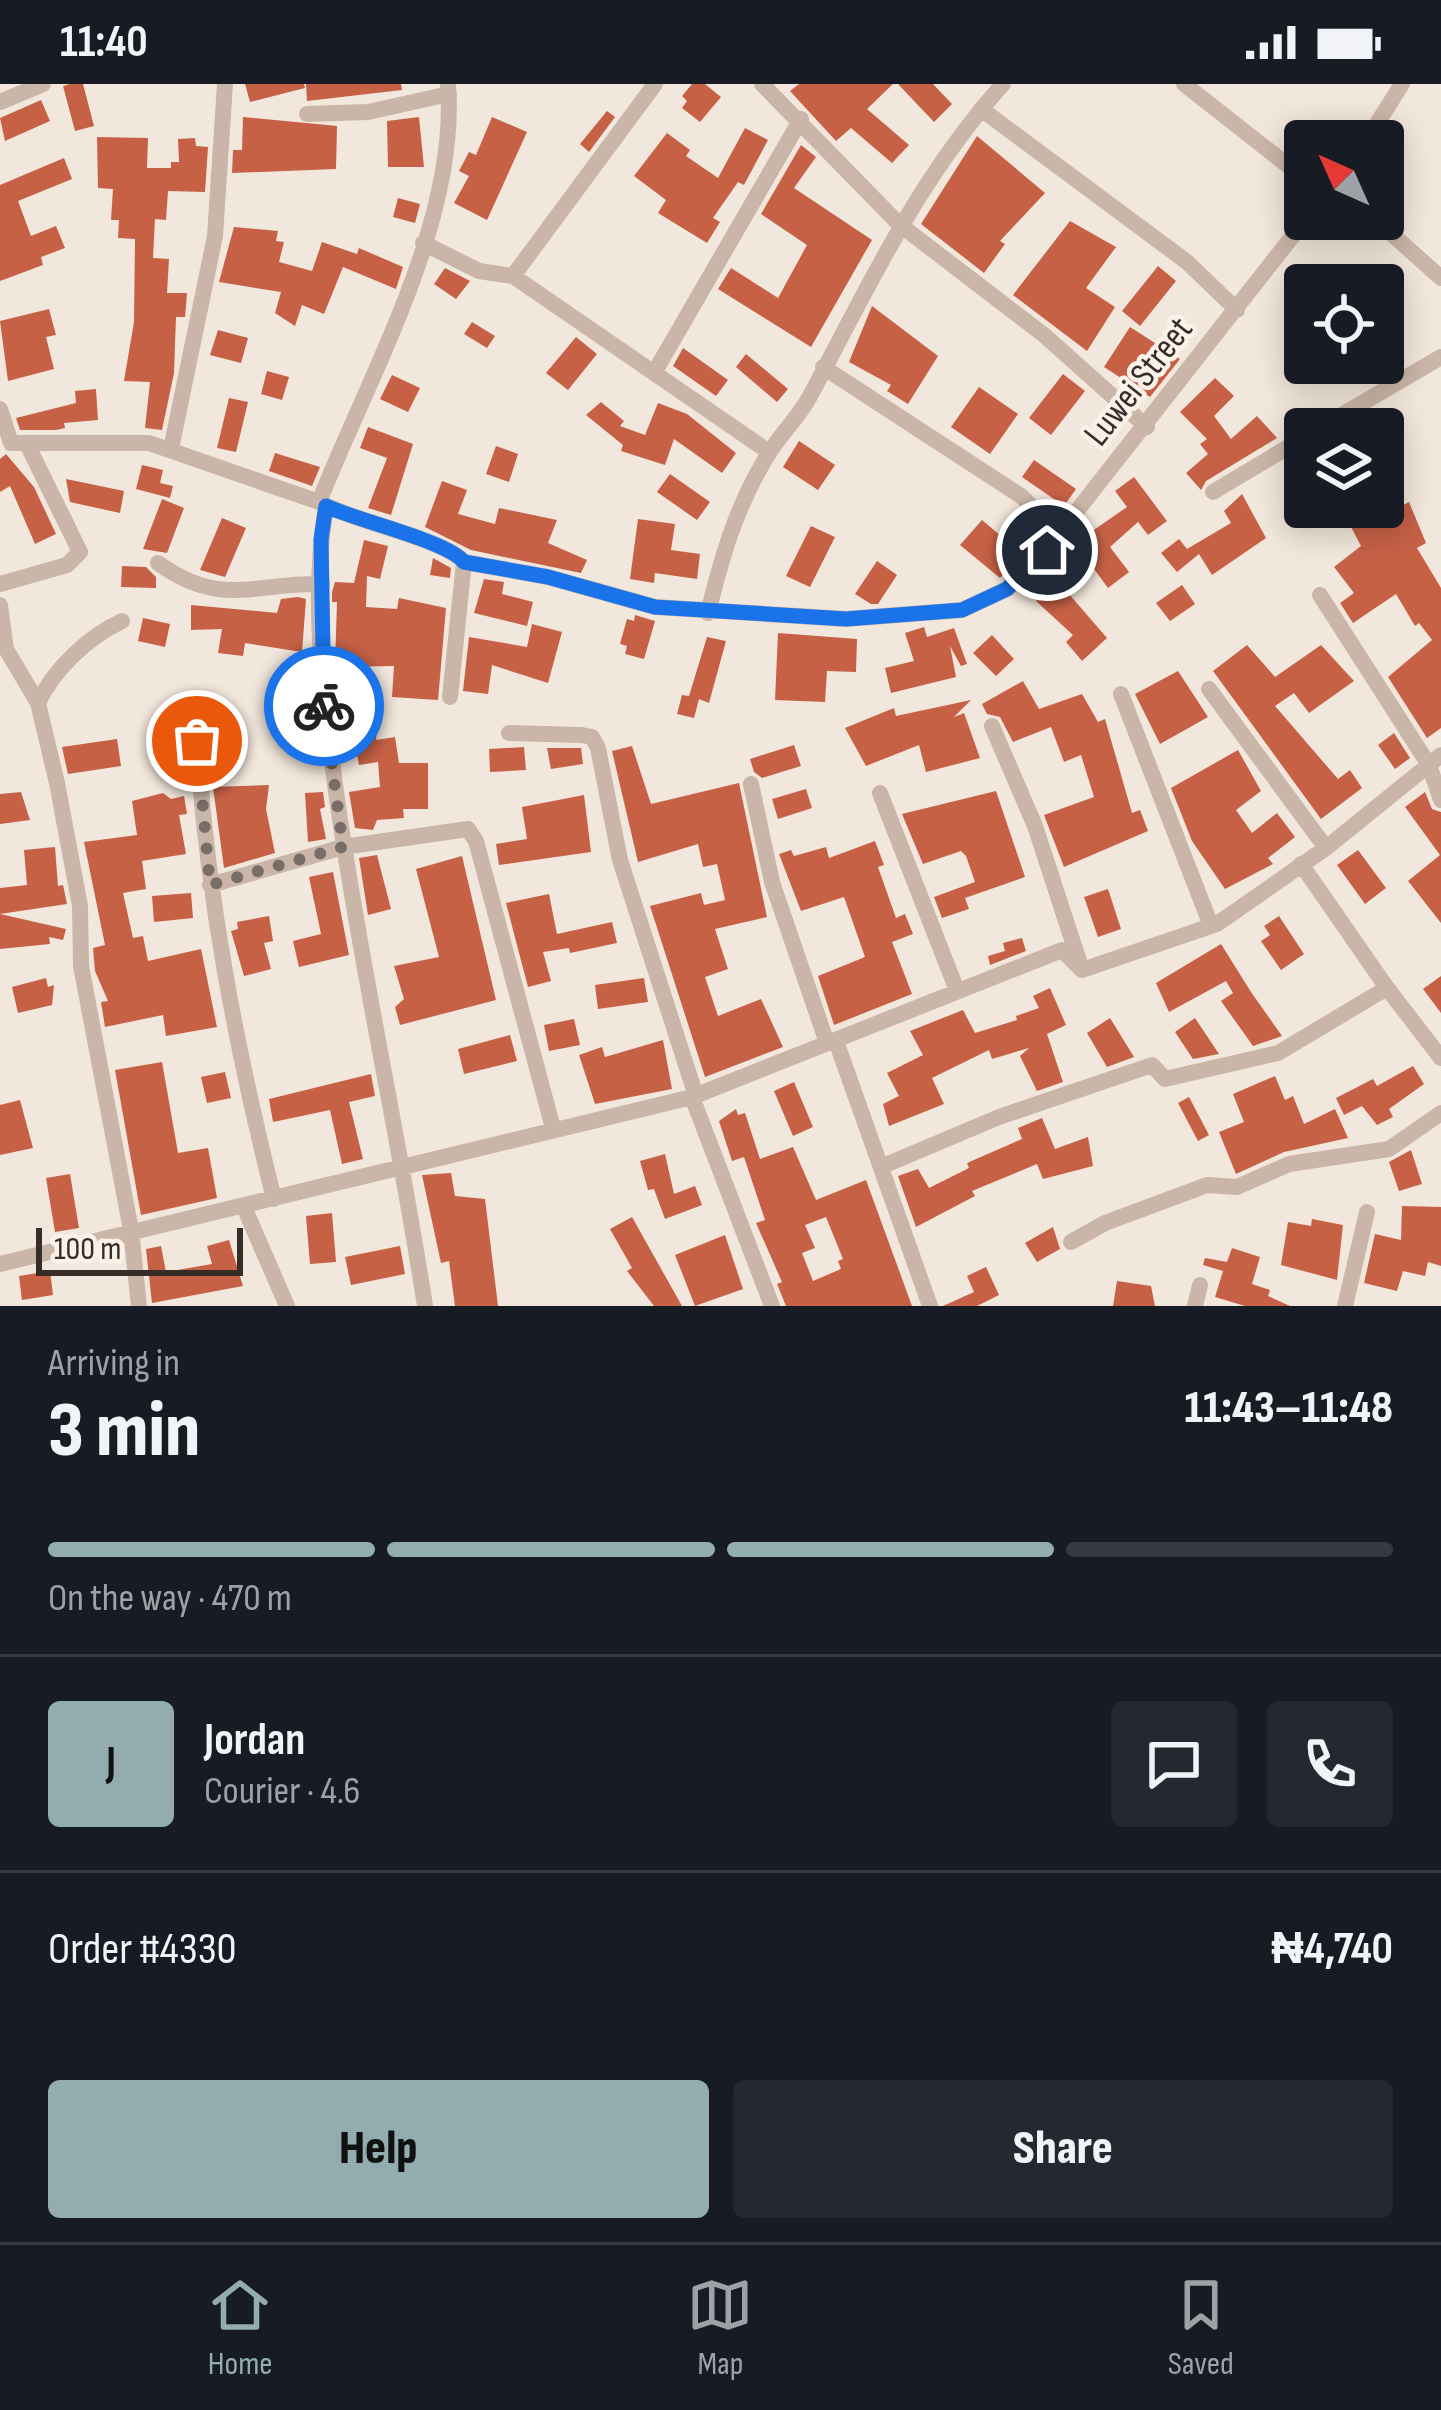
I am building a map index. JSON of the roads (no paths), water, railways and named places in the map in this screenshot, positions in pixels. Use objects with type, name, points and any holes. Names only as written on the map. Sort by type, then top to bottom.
[{"type":"street","points":[[0,102],[44,84]]},
{"type":"street","points":[[171,449],[215,236],[225,84]]},
{"type":"street","points":[[513,277],[655,84]]},
{"type":"street","points":[[762,84],[899,224],[1044,335],[1148,427]]},
{"type":"street","points":[[708,614],[736,515],[769,452],[808,400],[899,224],[951,143],[1003,84]]},
{"type":"street","points":[[1184,84],[1284,163]]},
{"type":"street","points":[[1379,120],[1402,84]]},
{"type":"street","points":[[307,114],[368,112],[449,89],[448,138],[417,273],[322,504],[322,690],[343,847],[404,1167],[425,1306]]},
{"type":"street","points":[[981,109],[1187,262],[1237,310]]},
{"type":"street","points":[[654,373],[801,119]]},
{"type":"street","name":"Luwei Street","points":[[28,446],[102,440],[171,449],[380,529],[453,549],[464,562],[548,577],[655,607],[708,614],[846,619],[962,610],[1007,589],[1060,535],[1290,240]]},
{"type":"street","points":[[1398,240],[1441,278]]},
{"type":"street","points":[[423,243],[479,271],[513,277],[769,452]]},
{"type":"street","points":[[1354,408],[1441,357]]},
{"type":"street","points":[[823,367],[1021,496],[1060,535]]},
{"type":"street","points":[[0,409],[11,443],[28,446],[80,552],[67,566],[0,584]]},
{"type":"street","points":[[1213,492],[1284,450]]},
{"type":"street","points":[[450,697],[464,562]]},
{"type":"street","points":[[158,563],[233,592],[322,584]]},
{"type":"street","points":[[1320,595],[1435,760],[1441,800]]},
{"type":"street","points":[[0,605],[6,649],[38,703],[76,876],[80,966],[131,1230],[139,1306]]},
{"type":"street","points":[[38,703],[48,682],[85,644],[122,621]]},
{"type":"street","points":[[1209,689],[1326,848]]},
{"type":"street","points":[[1121,694],[1210,923]]},
{"type":"street","points":[[992,726],[1035,826],[1082,970]]},
{"type":"street","points":[[509,734],[582,735],[598,748],[620,860],[694,1096],[772,1306]]},
{"type":"street","points":[[197,741],[210,885],[239,1059],[274,1199]]},
{"type":"street","points":[[1082,970],[1236,912],[1326,848],[1435,760]]},
{"type":"street","points":[[751,784],[772,883],[883,1166],[930,1306]]},
{"type":"street","points":[[880,793],[956,988]]},
{"type":"street","points":[[210,885],[343,847],[458,827],[472,834],[553,1128]]},
{"type":"street","points":[[1301,864],[1441,1058]]},
{"type":"street","points":[[0,1264],[694,1096],[956,988],[1062,950],[1082,970]]},
{"type":"street","points":[[883,1166],[999,1117],[1152,1065],[1165,1079],[1278,1053],[1387,988]]},
{"type":"street","points":[[1072,1242],[1105,1223],[1208,1185],[1237,1187],[1289,1164],[1389,1149],[1441,1113]]},
{"type":"street","points":[[244,1207],[287,1306]]},
{"type":"street","points":[[1345,1306],[1367,1212]]},
{"type":"street","points":[[1195,1306],[1200,1285]]}]
